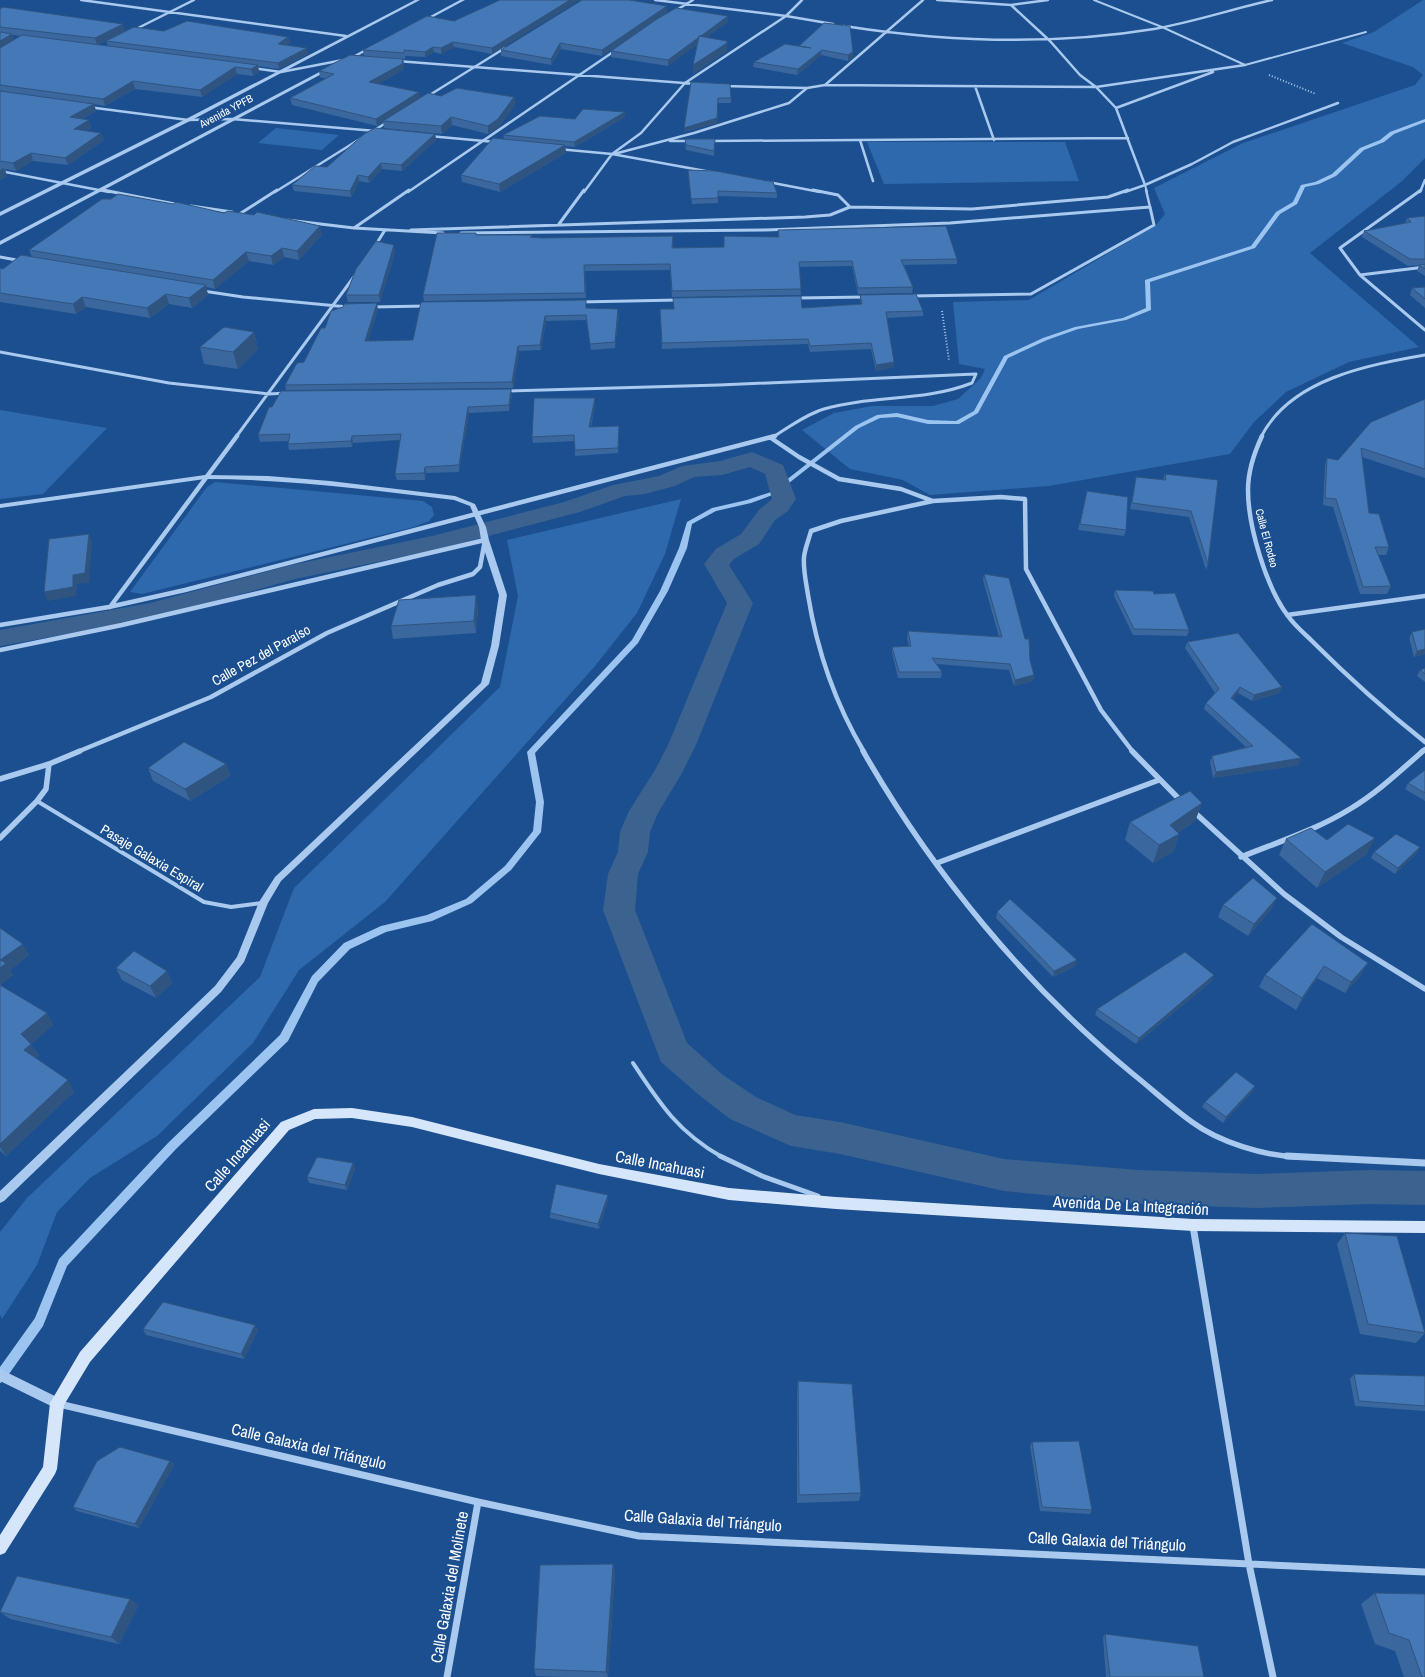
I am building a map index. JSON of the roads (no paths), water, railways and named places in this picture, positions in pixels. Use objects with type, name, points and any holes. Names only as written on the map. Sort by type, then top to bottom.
[{"type":"main road","name":"Calle Incahuasi","points":[[0,1548],[50,1469],[56,1403],[84,1357],[285,1126],[314,1114],[352,1113],[412,1122],[599,1169],[729,1194],[836,1203]]},
{"type":"main road","name":"Avenida De La Integración","points":[[836,1203],[1193,1226],[1425,1227]]},
{"type":"street","points":[[81,0],[346,36]]},
{"type":"street","points":[[130,32],[194,0]]},
{"type":"street","name":"Avenida YPFB","points":[[0,214],[282,72],[346,36],[417,0]]},
{"type":"street","points":[[411,27],[464,0]]},
{"type":"street","points":[[656,0],[786,16],[887,34],[972,41],[1050,41],[1162,27],[1200,20],[1272,0]]},
{"type":"street","points":[[672,13],[693,0]]},
{"type":"street","points":[[559,224],[612,154],[641,133],[685,83],[786,16],[802,0]]},
{"type":"street","points":[[825,86],[887,34],[923,0]]},
{"type":"street","points":[[937,0],[1011,6],[1048,0]]},
{"type":"street","points":[[1011,6],[1050,41],[1080,76],[1096,87],[1116,108],[1145,185]]},
{"type":"street","name":"Avenida YPFB","points":[[0,243],[232,119],[376,45]]},
{"type":"street","points":[[354,228],[623,45]]},
{"type":"street","points":[[421,100],[510,46]]},
{"type":"street","points":[[252,68],[282,72],[350,58],[360,59]]},
{"type":"street","points":[[395,61],[702,84]]},
{"type":"street","points":[[718,86],[807,88],[825,86],[1096,87],[1245,65]]},
{"type":"street","points":[[1116,108],[1223,68]]},
{"type":"street","points":[[975,86],[994,140]]},
{"type":"street","points":[[612,154],[789,103],[807,88]]},
{"type":"street","points":[[386,230],[805,217],[830,215],[850,207],[972,209],[1108,197],[1145,185],[1192,164],[1233,142],[1338,103]]},
{"type":"street","points":[[79,106],[188,120],[232,119],[383,131]]},
{"type":"street","points":[[241,213],[389,120]]},
{"type":"street","points":[[428,136],[503,143]]},
{"type":"street","points":[[662,141],[1128,138]]},
{"type":"street","points":[[860,140],[873,182]]},
{"type":"street","points":[[553,148],[612,154],[716,173]]},
{"type":"street","points":[[0,171],[100,191],[250,214]]},
{"type":"street","points":[[764,181],[838,195],[846,200],[850,207]]},
{"type":"street","points":[[1424,182],[1420,192],[1340,248],[1360,275],[1425,330]]},
{"type":"street","points":[[285,219],[354,228],[463,233],[765,230],[950,223],[1150,207],[1154,225],[1031,294],[910,296]]},
{"type":"street","points":[[370,253],[386,230]]},
{"type":"street","points":[[0,257],[24,261]]},
{"type":"street","points":[[1360,275],[1425,267]]},
{"type":"street","points":[[109,607],[269,394],[359,268]]},
{"type":"street","points":[[196,289],[244,297],[333,306],[351,306]]},
{"type":"street","points":[[791,298],[870,297]]},
{"type":"street","points":[[573,302],[682,300]]},
{"type":"street","points":[[368,306],[434,306]]},
{"type":"street","points":[[0,352],[169,383],[269,394],[288,393]]},
{"type":"street","name":"Calle El Rodeo","points":[[1425,355],[1367,366],[1331,378],[1299,394],[1275,415],[1259,437],[1252,458],[1247,489],[1250,518],[1268,578],[1287,615],[1346,677],[1425,742]]},
{"type":"street","points":[[0,625],[109,607],[185,590],[249,572],[479,519],[771,438],[823,409],[860,402],[919,398],[953,392],[972,383],[976,374],[719,385],[501,391]]},
{"type":"street","points":[[771,438],[799,457],[839,479],[901,489],[933,501]]},
{"type":"street","points":[[0,506],[205,477],[272,477],[455,498],[473,505],[485,536],[503,595],[495,646],[485,684],[278,879],[264,902],[241,959],[218,989],[0,1198]]},
{"type":"street","points":[[1185,804],[1134,753],[1101,710],[1069,653],[1026,569],[1025,499],[1001,497],[933,501],[841,521],[811,531],[804,556],[804,568],[812,617],[824,661],[845,720],[884,788],[937,863],[1002,948],[1053,1003],[1115,1059],[1193,1123],[1238,1146],[1292,1157],[1425,1163]]},
{"type":"street","points":[[0,650],[74,636],[485,536]]},
{"type":"street","name":"Calle Pez del Paraíso","points":[[0,779],[49,764],[211,697],[327,633],[438,585],[473,574],[480,567],[485,536]]},
{"type":"street","points":[[1287,615],[1425,596]]},
{"type":"street","points":[[1241,856],[1308,829],[1350,808],[1388,782],[1425,748]]},
{"type":"street","points":[[0,838],[37,801],[46,789],[49,764]]},
{"type":"street","points":[[937,863],[1159,780]]},
{"type":"street","points":[[1191,810],[1284,894],[1341,937],[1425,989]]},
{"type":"street","points":[[1193,1226],[1249,1564],[1273,1677]]},
{"type":"street","name":"Calle Galaxia del Triángulo","points":[[0,1375],[56,1403],[478,1502],[639,1536],[1425,1572]]},
{"type":"street","name":"Calle Galaxia del Molinete","points":[[447,1677],[478,1502]]},
{"type":"lane","points":[[1094,0],[1162,27],[1245,65],[1366,32]]},
{"type":"lane","points":[[1145,185],[1150,207]]},
{"type":"lane","name":"Pasaje Galaxia Espiral","points":[[37,801],[204,902],[231,907],[264,902]]},
{"type":"lane","points":[[633,1063],[677,1124],[710,1152],[754,1174],[836,1203]]},
{"type":"waterway","points":[[0,1377],[39,1322],[63,1263],[172,1146],[284,1038],[315,979],[347,946],[384,929],[429,918],[469,901],[508,868],[537,832],[540,802],[531,752],[635,641],[664,591],[683,548],[689,523],[714,509],[749,502],[773,493],[857,427],[879,416],[897,415],[928,422],[957,423],[976,412],[1006,357],[1045,339],[1077,328],[1124,319],[1149,309],[1147,281],[1253,247],[1278,213],[1295,203],[1303,186],[1317,183],[1334,175],[1362,149],[1382,141],[1392,133],[1425,120]]},
{"type":"waterway","points":[[0,638],[152,611],[291,572],[435,543],[572,507],[621,490],[645,487],[667,481],[690,471],[722,468],[752,459],[775,470],[784,499],[780,506],[767,515],[750,539],[725,554],[716,564],[740,603],[682,745],[668,773],[644,811],[635,832],[633,852],[623,874],[619,910],[673,1052],[711,1085],[743,1108],[791,1130],[840,1138],[1004,1175],[1139,1187],[1257,1191],[1369,1187],[1425,1188]]}]
